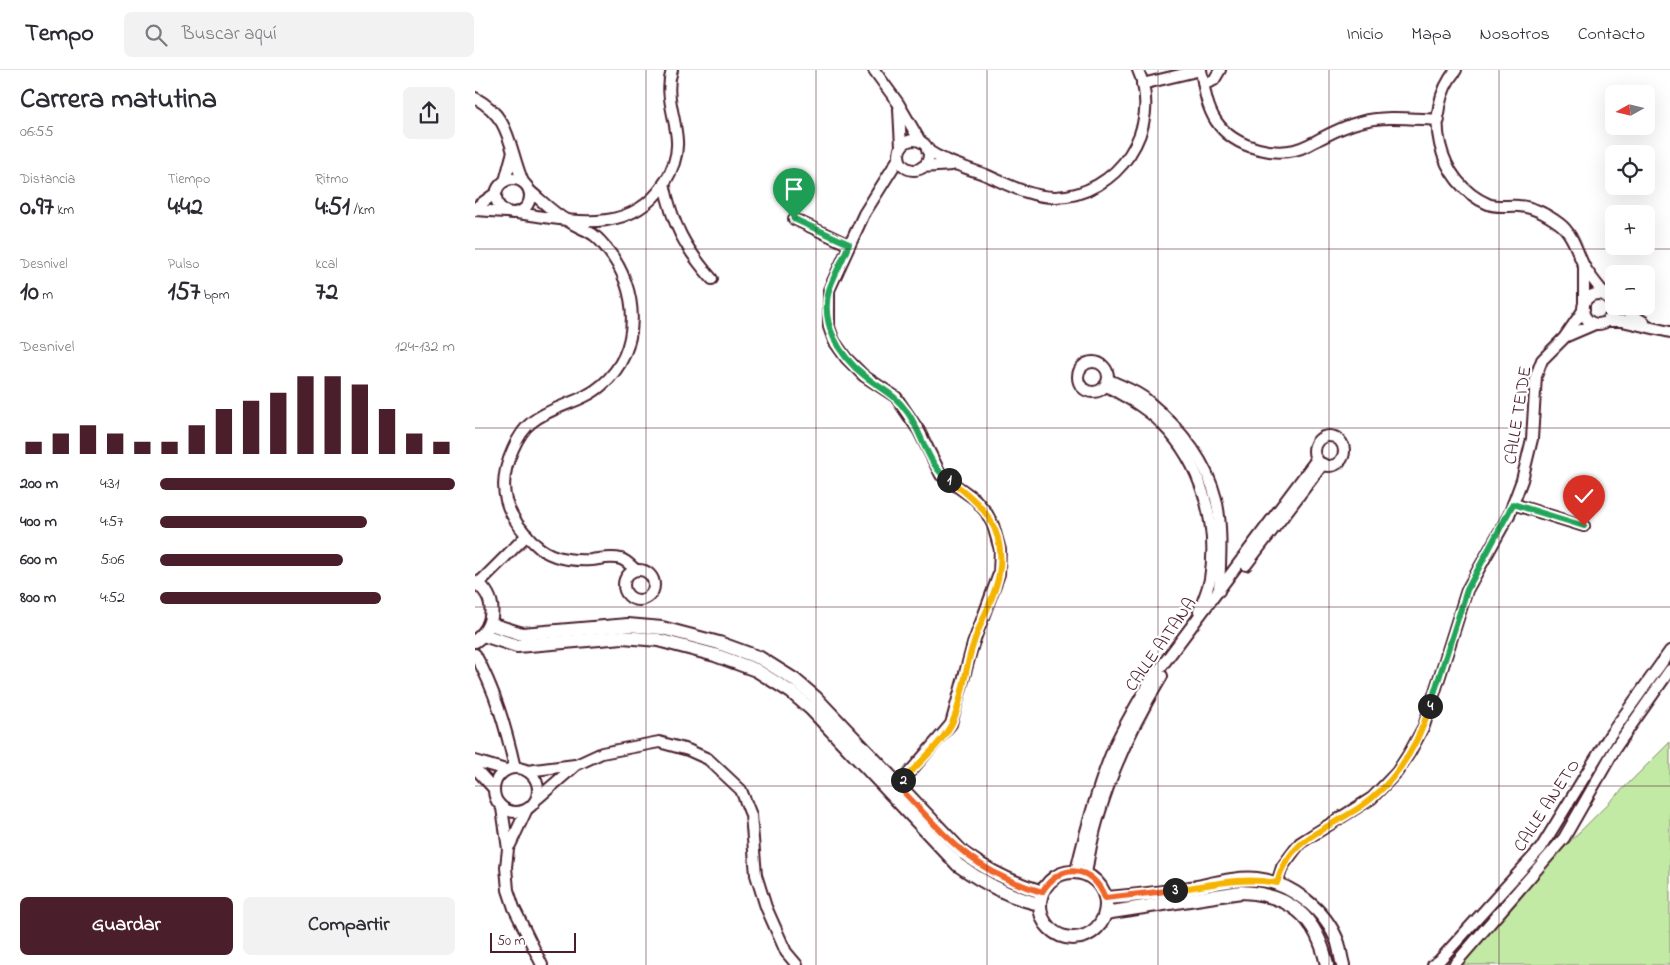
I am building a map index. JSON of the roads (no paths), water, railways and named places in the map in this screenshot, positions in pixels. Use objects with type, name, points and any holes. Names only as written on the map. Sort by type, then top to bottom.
[{"type":"street","points":[[475,209],[511,212],[568,221],[612,219],[632,212],[655,198],[677,156],[678,142],[675,118],[669,102],[672,70]]},
{"type":"street","points":[[874,70],[898,103],[927,150],[953,165],[985,175],[1031,194],[1055,197],[1083,193],[1108,179],[1125,163],[1138,143],[1145,97],[1138,70]]},
{"type":"street","points":[[1142,84],[1201,70],[1209,105],[1217,122],[1236,139],[1269,152],[1307,146],[1340,127],[1363,121],[1394,118],[1439,120]]},
{"type":"street","points":[[1204,84],[1214,80],[1220,70]]},
{"type":"street","points":[[1456,70],[1447,81],[1437,137],[1442,156],[1455,178],[1474,197],[1491,206],[1527,208],[1541,212],[1562,226],[1576,247],[1584,266],[1605,294]]},
{"type":"street","points":[[475,98],[487,105],[504,125],[510,137],[512,155],[523,182],[529,191],[568,221],[592,232],[608,250],[625,275],[632,306],[631,336],[619,366],[602,386],[572,403],[546,412],[530,423],[517,440],[507,463],[502,487],[509,509],[527,536],[537,546],[552,555],[572,560],[610,558],[623,560],[636,570]]},
{"type":"street","points":[[898,103],[901,146],[899,158],[884,185],[873,198],[849,244],[829,290],[828,320],[834,341],[846,358],[864,376],[896,397],[919,431],[941,475],[975,499],[987,512],[1000,550],[999,574],[973,644],[951,724],[898,786]]},
{"type":"street","points":[[901,146],[910,140],[920,141]]},
{"type":"street","points":[[922,167],[928,159],[927,150]]},
{"type":"street","points":[[475,209],[496,193],[505,181],[512,155]]},
{"type":"street","points":[[899,158],[903,166],[911,170]]},
{"type":"street","points":[[884,185],[911,170],[922,167],[953,165]]},
{"type":"street","points":[[505,181],[514,178],[523,182]]},
{"type":"street","points":[[664,183],[667,199],[680,237],[712,278]]},
{"type":"street","points":[[511,212],[526,207],[530,196],[529,191]]},
{"type":"street","points":[[496,193],[498,204],[511,212]]},
{"type":"street","points":[[794,219],[849,244]]},
{"type":"street","points":[[1584,266],[1584,307],[1587,318],[1595,324],[1607,321],[1622,321],[1651,326],[1670,332]]},
{"type":"street","points":[[1584,307],[1593,295],[1605,300]]},
{"type":"street","name":"CALLE TEIDE","points":[[1277,883],[1281,867],[1300,844],[1372,798],[1397,772],[1424,726],[1467,590],[1513,504],[1522,480],[1531,439],[1536,376],[1542,360],[1564,338],[1584,307]]},
{"type":"street","points":[[1607,321],[1612,315]]},
{"type":"street","points":[[1632,315],[1651,326]]},
{"type":"street","name":"CALLE TEIDE","points":[[1564,338],[1595,324]]},
{"type":"street","points":[[1107,382],[1146,399],[1193,448],[1207,471],[1216,500],[1220,559],[1227,571],[1213,550],[1207,506],[1197,472],[1183,449],[1162,424],[1107,382]]},
{"type":"street","name":"CALLE AITANA","points":[[1081,873],[1123,746],[1161,676],[1219,595],[1227,571],[1320,462]]},
{"type":"street","points":[[1513,504],[1584,526]]},
{"type":"street","points":[[527,536],[476,583],[486,592],[491,602],[492,613],[490,624],[479,638],[517,646],[623,637],[658,640],[715,655],[756,670],[791,692],[811,709],[959,865],[1013,897],[1041,898]]},
{"type":"street","points":[[1219,595],[1227,571],[1227,566],[1220,559]]},
{"type":"street","points":[[1195,623],[1210,580],[1227,571]]},
{"type":"street","name":"CALLE AITANA","points":[[1081,873],[1086,830],[1114,747],[1149,684],[1195,623],[1219,595]]},
{"type":"street","points":[[490,624],[521,634],[628,625],[662,628],[719,643],[760,658],[795,680],[815,697],[963,853],[990,872],[1041,898]]},
{"type":"street","name":"CALLE ANETO","points":[[1433,965],[1475,923],[1541,848],[1610,735],[1670,651]]},
{"type":"street","points":[[475,654],[497,701],[507,729],[510,769]]},
{"type":"street","name":"CALLE ANETO","points":[[1454,965],[1564,838],[1616,747],[1670,670]]},
{"type":"street","points":[[508,849],[526,811],[576,765],[602,753],[659,742],[688,750],[709,759],[741,790],[751,815],[756,875],[766,907],[786,952],[797,965]]},
{"type":"street","points":[[475,762],[527,771],[576,765]]},
{"type":"street","points":[[475,768],[494,789]]},
{"type":"street","points":[[510,769],[496,782],[494,789],[497,803],[502,808],[514,813],[526,811]]},
{"type":"street","points":[[527,771],[532,774],[538,785],[538,798]]},
{"type":"street","points":[[502,808],[508,849],[506,868],[508,890],[513,908],[542,965]]},
{"type":"street","points":[[1081,873],[1102,888],[1105,898],[1105,913],[1094,931],[1079,937],[1063,937],[1053,932],[1046,924],[1041,898],[1056,876],[1081,873]]},
{"type":"street","points":[[1105,898],[1150,894],[1236,880],[1256,879],[1277,883],[1310,904],[1325,920],[1337,942],[1343,965]]},
{"type":"street","points":[[1105,913],[1241,892],[1276,897],[1307,918],[1316,930],[1323,947],[1327,965]]}]
